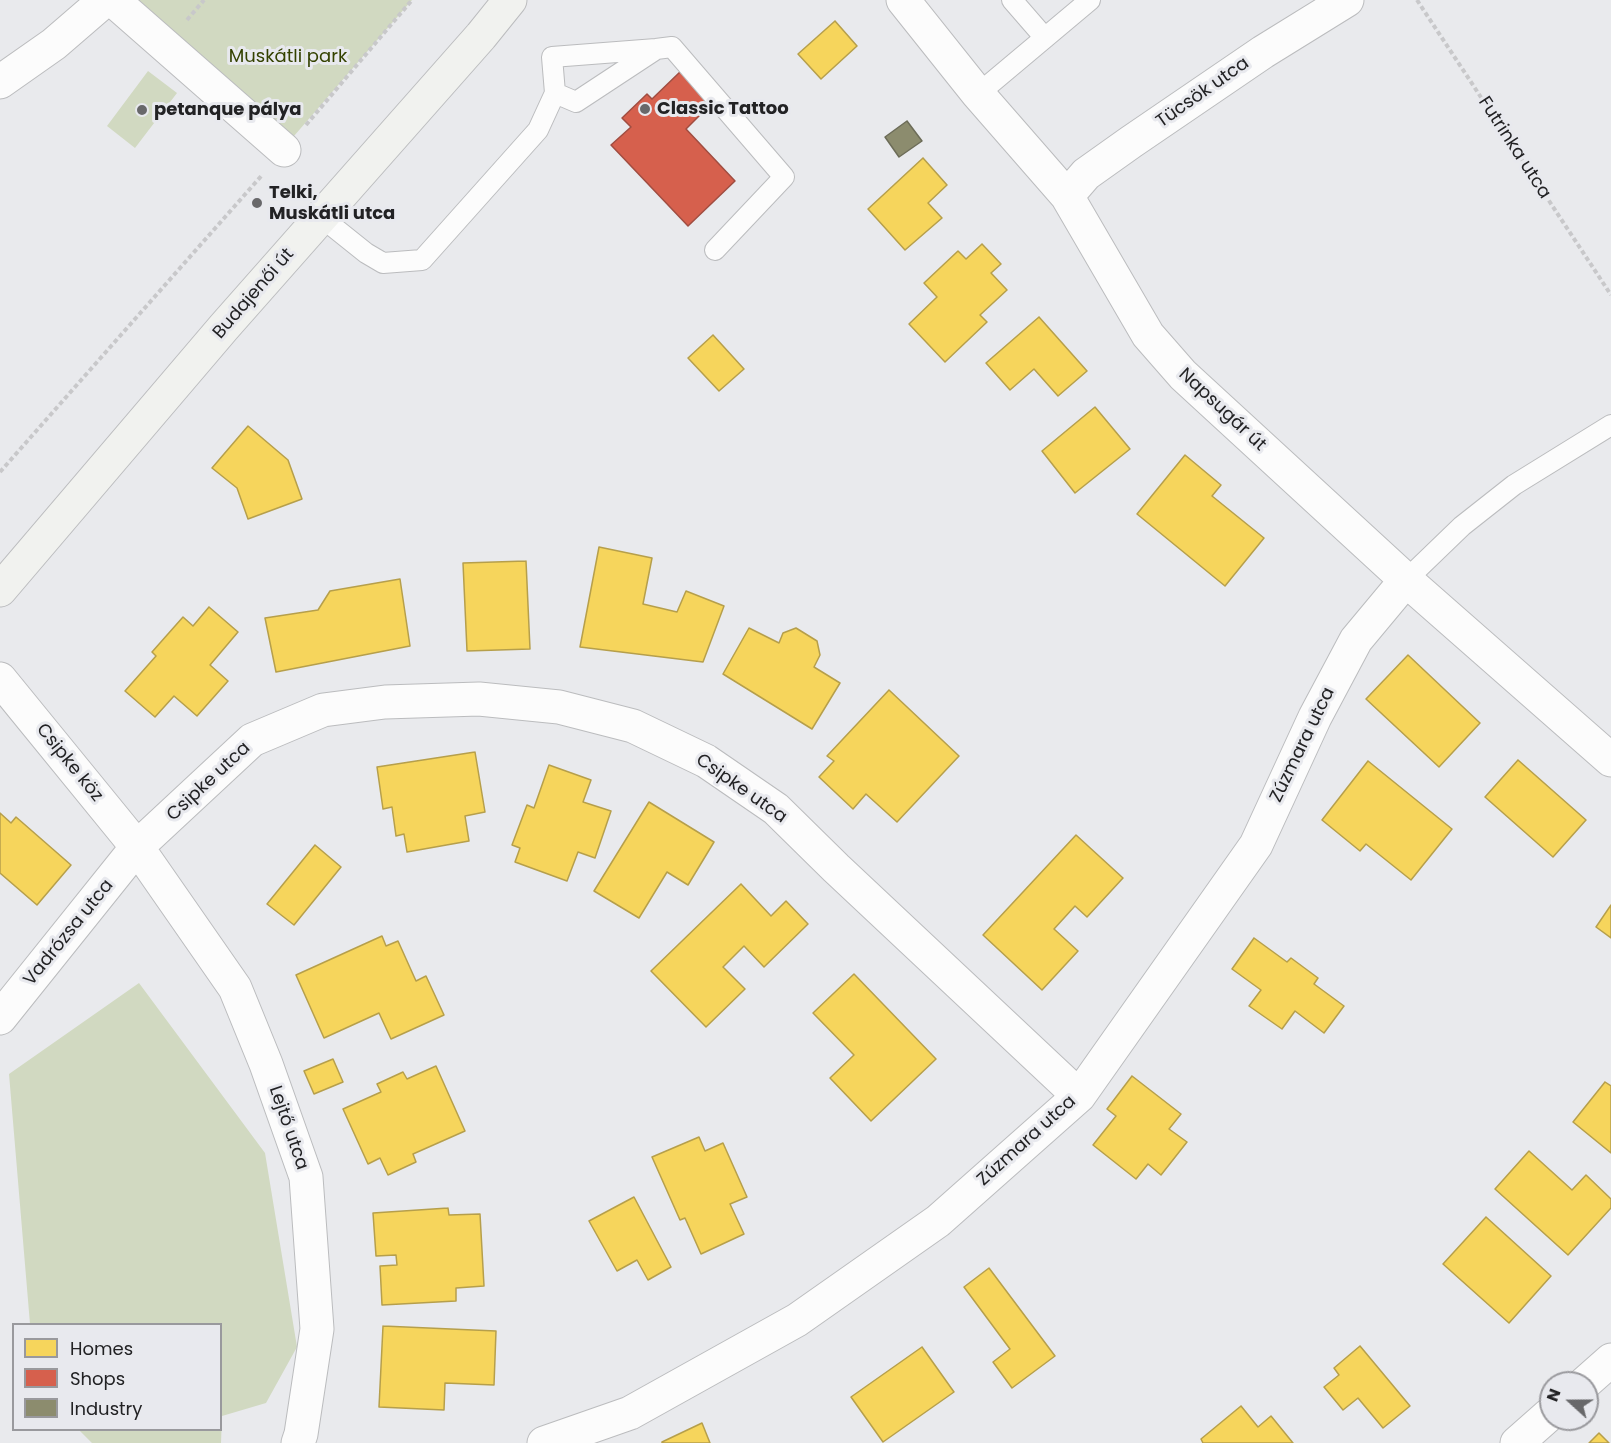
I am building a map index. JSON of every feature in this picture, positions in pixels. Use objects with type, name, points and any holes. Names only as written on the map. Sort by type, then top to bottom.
[{"type":"main road","name":"Budajenői út","points":[[0,590],[224,327],[481,36],[510,0]]},
{"type":"street","points":[[0,82],[54,44],[105,0]]},
{"type":"street","points":[[113,0],[284,150]]},
{"type":"street","name":"Napsugár út","points":[[903,0],[978,94],[1067,196],[1148,335],[1183,375],[1406,580],[1611,760]]},
{"type":"street","name":"Tücsök utca","points":[[1067,196],[1086,174],[1131,142],[1263,52],[1347,0]]},
{"type":"street","name":"Zúzmara utca","points":[[544,1443],[630,1413],[797,1320],[938,1221],[1079,1096],[1256,845],[1315,717],[1356,640],[1406,580]]},
{"type":"street","name":"Csipke köz","points":[[0,679],[138,848]]},
{"type":"street","name":"Csipke utca","points":[[138,848],[252,740],[323,711],[385,702],[479,699],[559,706],[633,726],[706,761],[776,809],[1079,1096]]},
{"type":"street","name":"Vadrózsa utca","points":[[0,1018],[138,848]]},
{"type":"street","name":"Lejtő utca","points":[[138,848],[235,988],[266,1064],[306,1177],[317,1329],[298,1443]]},
{"type":"street","points":[[1599,1371],[1611,1360]]},
{"type":"street","points":[[1517,1443],[1539,1424]]},
{"type":"lane","points":[[1012,0],[1044,38]]},
{"type":"lane","points":[[978,94],[1090,0]]},
{"type":"lane","points":[[321,217],[366,253],[383,263],[422,260],[538,130],[555,93],[552,57],[672,47],[784,177],[715,249]]},
{"type":"lane","points":[[555,93],[576,102],[656,49]]},
{"type":"lane","points":[[1406,580],[1462,526],[1514,485],[1611,425]]},
{"type":"path","points":[[0,472],[284,150],[412,0]]},
{"type":"path","name":"Futrinka utca","points":[[1417,0],[1611,295]]},
{"type":"green space","name":"Muskátli park","points":[[136,0],[412,0],[294,136]]},
{"type":"green space","name":"petanque pálya","points":[[148,71],[177,93],[135,148],[107,126]]},
{"type":"green space","points":[[139,983],[265,1153],[297,1347],[266,1403],[222,1416],[222,1323],[30,1323],[9,1074]]},
{"type":"green space","points":[[80,1431],[221,1431],[221,1443],[92,1443]]},
{"type":"building: Homes","points":[[835,21],[857,46],[821,79],[798,54]]},
{"type":"building: Homes","points":[[923,158],[947,185],[928,203],[942,218],[905,250],[868,209]]},
{"type":"building: Homes","points":[[982,244],[1001,264],[991,273],[1007,290],[980,315],[987,322],[945,362],[909,324],[937,297],[924,283],[958,251],[966,259]]},
{"type":"building: Homes","points":[[1039,317],[1087,371],[1058,396],[1034,369],[1010,390],[986,363]]},
{"type":"building: Homes","points":[[713,335],[744,369],[719,391],[688,358]]},
{"type":"building: Homes","points":[[1095,407],[1130,449],[1075,493],[1042,451]]},
{"type":"building: Homes","points":[[248,426],[288,460],[302,499],[248,519],[237,488],[212,468]]},
{"type":"building: Homes","points":[[1185,455],[1221,485],[1212,496],[1264,538],[1225,586],[1137,514]]},
{"type":"building: Homes","points":[[599,547],[652,558],[643,604],[677,612],[686,591],[724,606],[703,662],[580,647]]},
{"type":"building: Homes","points":[[526,561],[530,649],[467,651],[463,563]]},
{"type":"building: Homes","points":[[400,579],[410,646],[276,672],[265,618],[318,610],[330,591]]},
{"type":"building: Homes","points":[[209,607],[238,632],[210,665],[228,681],[197,716],[174,696],[155,717],[125,691],[156,656],[152,652],[183,617],[193,626]]},
{"type":"building: Homes","points":[[749,628],[779,643],[783,633],[796,628],[817,641],[820,655],[814,667],[840,683],[812,729],[723,674]]},
{"type":"building: Homes","points":[[1408,655],[1480,723],[1439,767],[1366,699]]},
{"type":"building: Homes","points":[[889,690],[959,756],[897,822],[866,794],[853,809],[819,777],[834,761],[827,756]]},
{"type":"building: Homes","points":[[475,752],[485,812],[465,816],[469,841],[407,852],[404,834],[396,836],[392,807],[383,809],[377,767]]},
{"type":"building: Homes","points":[[1518,760],[1586,820],[1553,857],[1485,797]]},
{"type":"building: Homes","points":[[1368,761],[1452,829],[1411,880],[1366,844],[1360,851],[1322,820]]},
{"type":"building: Homes","points":[[549,765],[591,780],[583,802],[611,811],[595,858],[578,852],[567,881],[515,862],[520,848],[512,845],[527,805],[534,808]]},
{"type":"building: Homes","points":[[649,802],[714,842],[688,885],[667,872],[639,918],[594,891]]},
{"type":"building: Homes","points":[[0,813],[11,823],[16,817],[71,865],[37,905],[0,873]]},
{"type":"building: Homes","points":[[1076,835],[1123,878],[1087,917],[1075,906],[1054,929],[1078,951],[1042,990],[983,935]]},
{"type":"building: Homes","points":[[315,845],[341,867],[294,925],[267,904]]},
{"type":"building: Homes","points":[[741,884],[771,916],[786,901],[808,924],[764,967],[744,946],[723,967],[745,989],[706,1027],[651,971]]},
{"type":"building: Homes","points":[[1611,905],[1611,938],[1596,927]]},
{"type":"building: Homes","points":[[382,936],[386,946],[398,941],[416,981],[426,976],[444,1015],[391,1039],[379,1013],[324,1038],[296,975]]},
{"type":"building: Homes","points":[[1254,938],[1287,962],[1291,958],[1318,978],[1314,984],[1344,1006],[1324,1033],[1295,1011],[1282,1029],[1249,1006],[1261,990],[1232,969]]},
{"type":"building: Homes","points":[[854,974],[936,1059],[871,1121],[830,1078],[854,1055],[813,1013]]},
{"type":"building: Homes","points":[[333,1059],[343,1082],[314,1094],[304,1071]]},
{"type":"building: Homes","points":[[436,1066],[465,1131],[413,1154],[416,1162],[388,1175],[380,1158],[368,1164],[343,1109],[381,1092],[377,1084],[403,1072],[407,1079]]},
{"type":"building: Homes","points":[[1132,1076],[1181,1114],[1169,1129],[1187,1142],[1161,1175],[1148,1164],[1136,1179],[1093,1145],[1116,1116],[1107,1109]]},
{"type":"building: Homes","points":[[1605,1082],[1611,1086],[1611,1153],[1573,1122]]},
{"type":"building: Homes","points":[[699,1137],[705,1151],[723,1143],[747,1197],[730,1204],[744,1234],[701,1254],[685,1218],[680,1220],[652,1157]]},
{"type":"building: Homes","points":[[1529,1151],[1572,1190],[1586,1175],[1611,1199],[1611,1208],[1568,1255],[1495,1189]]},
{"type":"building: Homes","points":[[634,1197],[671,1267],[648,1280],[637,1260],[617,1271],[589,1221]]},
{"type":"building: Homes","points":[[448,1208],[449,1215],[480,1214],[484,1286],[456,1288],[456,1301],[382,1305],[380,1266],[397,1265],[396,1255],[376,1256],[373,1213]]},
{"type":"building: Homes","points":[[1486,1217],[1551,1276],[1509,1323],[1443,1264]]},
{"type":"building: Homes","points":[[989,1268],[1055,1356],[1012,1388],[993,1362],[1010,1349],[964,1287]]},
{"type":"building: Homes","points":[[383,1326],[496,1331],[494,1385],[445,1383],[444,1410],[379,1407]]},
{"type":"building: Homes","points":[[1360,1346],[1410,1406],[1383,1428],[1358,1398],[1343,1410],[1324,1387],[1339,1375],[1334,1368]]},
{"type":"building: Homes","points":[[922,1347],[954,1392],[883,1442],[851,1397]]},
{"type":"building: Homes","points":[[1241,1406],[1258,1427],[1271,1416],[1293,1443],[1203,1443],[1201,1439]]},
{"type":"building: Homes","points":[[702,1423],[710,1443],[662,1443],[662,1442]]},
{"type":"building: Homes","points":[[1599,1433],[1609,1443],[1589,1443]]},
{"type":"building: Shops","points":[[681,71],[712,103],[686,129],[735,181],[688,226],[611,145],[631,127],[622,118],[647,94],[652,99]]},
{"type":"building: Industry","points":[[907,121],[922,141],[899,157],[885,137]]},
{"type":"place","name":"Classic Tattoo","points":[[645,109]]},
{"type":"place","name":"petanque pálya","points":[[142,110]]},
{"type":"place","name":"Telki, Muskátli utca","points":[[257,203]]}]
